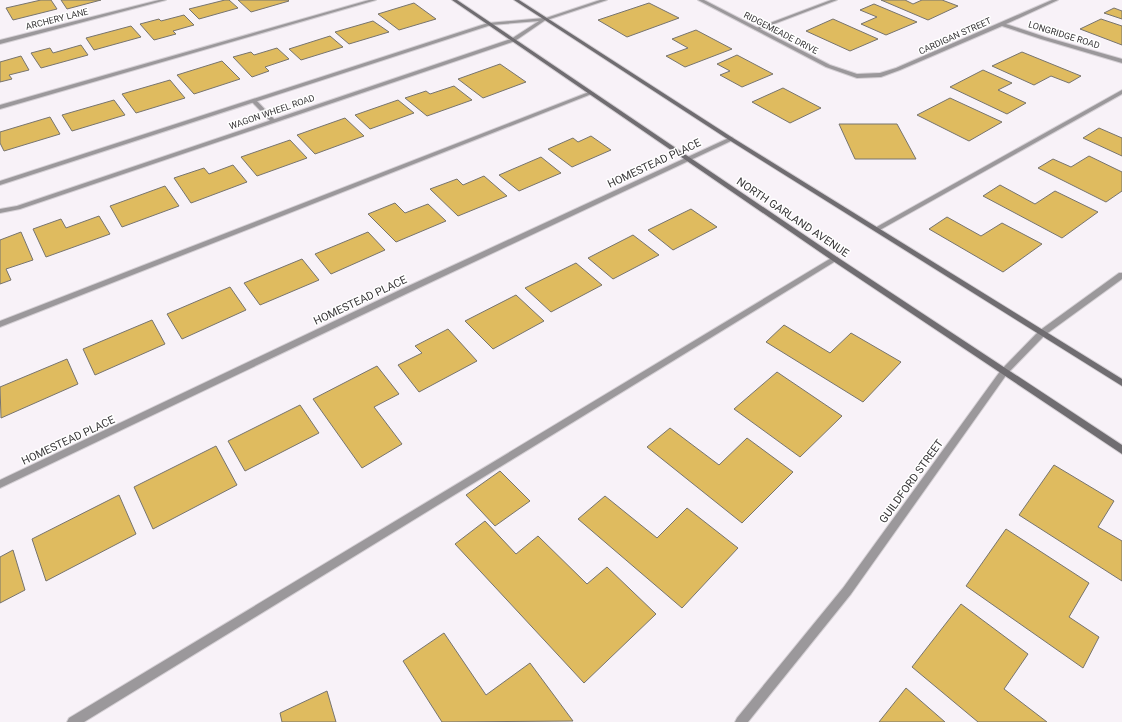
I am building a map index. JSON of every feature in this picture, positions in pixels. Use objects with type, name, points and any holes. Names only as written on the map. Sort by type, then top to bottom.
[{"type":"main road","name":"NORTH GARLAND AVENUE","points":[[454,0],[688,160],[1122,450]]},
{"type":"main road","points":[[516,0],[731,139],[1122,383]]},
{"type":"street","name":"ARCHERY LANE","points":[[0,42],[164,0]]},
{"type":"street","points":[[0,107],[374,0]]},
{"type":"street","name":"WAGON WHEEL ROAD","points":[[0,183],[490,24],[545,19],[605,0]]},
{"type":"street","name":"RIDGEMEADE DRIVE","points":[[700,0],[828,66],[857,76]]},
{"type":"street","points":[[756,29],[835,0]]},
{"type":"street","name":"CARDIGAN STREET","points":[[857,76],[880,75],[898,69],[1056,0]]},
{"type":"street","name":"WAGON WHEEL ROAD","points":[[0,211],[25,205],[513,40],[545,19]]},
{"type":"street","name":"LONGRIDGE ROAD","points":[[1002,24],[1043,38],[1122,61]]},
{"type":"street","points":[[876,229],[1122,92]]},
{"type":"street","points":[[0,324],[591,93]]},
{"type":"street","points":[[254,101],[273,121]]},
{"type":"street","name":"HOMESTEAD PLACE","points":[[0,484],[412,288],[731,139]]},
{"type":"street","points":[[73,722],[835,259]]},
{"type":"street","name":"GUILDFORD STREET","points":[[741,722],[847,591],[1004,372],[1042,334],[1122,275]]},
{"type":"building","points":[[41,0],[51,0],[57,9],[13,20],[6,8]]},
{"type":"building","points":[[61,0],[101,0],[67,9]]},
{"type":"building","points":[[229,0],[238,8],[199,19],[189,9]]},
{"type":"building","points":[[238,0],[288,0],[289,1],[251,12]]},
{"type":"building","points":[[881,0],[905,0],[913,4],[922,0],[942,0],[958,6],[928,20]]},
{"type":"building","points":[[414,3],[436,19],[399,30],[378,14]]},
{"type":"building","points":[[649,3],[679,18],[627,37],[598,20]]},
{"type":"building","points":[[874,4],[917,22],[886,35],[861,24],[877,17],[860,10]]},
{"type":"building","points":[[1114,8],[1122,11],[1122,19],[1104,13]]},
{"type":"building","points":[[184,15],[194,25],[173,31],[176,34],[154,40],[140,24],[159,19],[161,21]]},
{"type":"building","points":[[833,19],[878,39],[850,51],[806,31]]},
{"type":"building","points":[[1101,19],[1122,26],[1122,45],[1080,29]]},
{"type":"building","points":[[373,21],[389,32],[349,44],[335,32]]},
{"type":"building","points":[[131,26],[141,37],[94,50],[86,38]]},
{"type":"building","points":[[696,30],[732,49],[685,67],[666,56],[688,48],[672,39]]},
{"type":"building","points":[[330,36],[343,47],[301,60],[289,49]]},
{"type":"building","points":[[81,45],[88,55],[41,68],[31,53],[50,48],[53,53]]},
{"type":"building","points":[[277,48],[289,59],[265,67],[269,71],[252,77],[233,57],[251,52],[254,55]]},
{"type":"building","points":[[1022,52],[1081,76],[1069,83],[1051,76],[1034,85],[992,66]]},
{"type":"building","points":[[737,55],[773,74],[742,87],[720,75],[730,71],[717,64]]},
{"type":"building","points":[[21,56],[29,70],[9,75],[12,79],[0,82],[0,62]]},
{"type":"building","points":[[222,61],[240,79],[194,94],[177,75]]},
{"type":"building","points":[[500,64],[526,82],[483,98],[458,79]]},
{"type":"building","points":[[983,70],[1012,83],[998,90],[1026,103],[1007,114],[950,87]]},
{"type":"building","points":[[170,80],[185,98],[136,113],[122,94]]},
{"type":"building","points":[[454,86],[472,100],[427,116],[405,98],[426,91],[430,94]]},
{"type":"building","points":[[783,88],[821,108],[790,123],[752,102]]},
{"type":"building","points":[[950,98],[1002,122],[969,141],[917,115]]},
{"type":"building","points":[[114,100],[125,115],[72,131],[62,115]]},
{"type":"building","points":[[398,100],[414,113],[370,129],[355,115]]},
{"type":"building","points":[[50,117],[60,134],[4,151],[0,143],[0,132]]},
{"type":"building","points":[[345,118],[364,136],[315,154],[297,135]]},
{"type":"building","points":[[839,124],[897,124],[916,159],[855,159]]},
{"type":"building","points":[[1099,128],[1122,138],[1122,156],[1083,138]]},
{"type":"building","points":[[591,136],[611,150],[572,167],[548,149],[573,138],[578,142]]},
{"type":"building","points":[[290,140],[307,158],[257,176],[241,157]]},
{"type":"building","points":[[1089,156],[1122,172],[1122,191],[1106,202],[1038,168],[1053,159],[1071,167]]},
{"type":"building","points":[[541,157],[561,173],[519,191],[499,175]]},
{"type":"building","points":[[233,165],[247,182],[191,203],[174,178],[204,168],[209,174]]},
{"type":"building","points":[[484,176],[507,196],[458,216],[430,189],[457,179],[463,185]]},
{"type":"building","points":[[1000,185],[1035,204],[1055,191],[1098,212],[1062,238],[983,196]]},
{"type":"building","points":[[165,186],[179,206],[122,227],[110,206]]},
{"type":"building","points":[[395,203],[405,213],[428,204],[446,221],[396,242],[368,214]]},
{"type":"building","points":[[691,209],[717,227],[673,250],[648,230]]},
{"type":"building","points":[[99,216],[110,234],[46,257],[33,229],[61,219],[66,228]]},
{"type":"building","points":[[947,217],[981,236],[1002,223],[1042,244],[1003,272],[929,229]]},
{"type":"building","points":[[21,232],[33,260],[6,269],[11,280],[0,284],[0,240]]},
{"type":"building","points":[[368,232],[385,250],[331,274],[315,254]]},
{"type":"building","points":[[633,235],[659,255],[613,279],[588,258]]},
{"type":"building","points":[[302,259],[319,280],[260,305],[244,283]]},
{"type":"building","points":[[576,263],[602,285],[551,312],[525,288]]},
{"type":"building","points":[[230,287],[246,310],[182,339],[167,314]]},
{"type":"building","points":[[516,295],[544,321],[493,349],[465,321]]},
{"type":"building","points":[[152,320],[165,344],[95,375],[83,349]]},
{"type":"building","points":[[784,325],[830,353],[851,333],[901,362],[863,402],[766,342]]},
{"type":"building","points":[[448,329],[477,361],[419,392],[398,365],[422,353],[415,346]]},
{"type":"building","points":[[67,359],[78,384],[1,418],[0,387]]},
{"type":"building","points":[[377,366],[399,394],[374,407],[402,444],[362,468],[313,399]]},
{"type":"building","points":[[777,372],[842,416],[800,457],[734,409]]},
{"type":"building","points":[[300,405],[319,433],[245,471],[228,441]]},
{"type":"building","points":[[670,428],[719,465],[747,438],[793,472],[742,523],[647,447]]},
{"type":"building","points":[[216,446],[237,485],[153,529],[134,487]]},
{"type":"building","points":[[1054,465],[1114,501],[1098,527],[1122,541],[1122,581],[1019,515]]},
{"type":"building","points":[[500,471],[530,501],[495,526],[466,495]]},
{"type":"building","points":[[119,495],[136,534],[46,581],[32,539]]},
{"type":"building","points":[[605,496],[657,538],[687,508],[738,548],[682,608],[578,519]]},
{"type":"building","points":[[485,521],[516,554],[538,536],[587,584],[607,567],[656,614],[584,683],[455,544]]},
{"type":"building","points":[[1006,529],[1089,583],[1069,617],[1099,637],[1083,668],[966,586]]},
{"type":"building","points":[[13,550],[25,590],[0,603],[0,557]]},
{"type":"building","points":[[961,604],[1028,654],[1004,689],[1047,722],[978,722],[912,667]]},
{"type":"building","points":[[444,633],[486,695],[530,663],[573,721],[442,722],[403,661]]},
{"type":"building","points":[[906,688],[945,722],[879,722]]},
{"type":"building","points":[[327,691],[336,722],[282,722],[280,713]]}]
